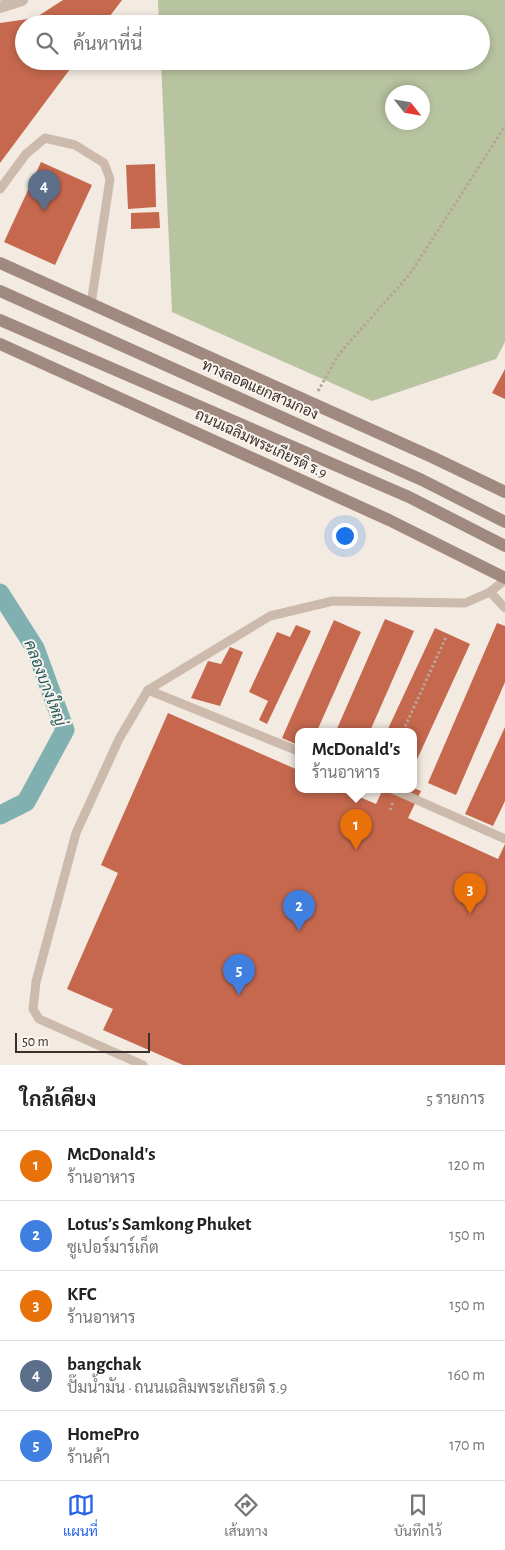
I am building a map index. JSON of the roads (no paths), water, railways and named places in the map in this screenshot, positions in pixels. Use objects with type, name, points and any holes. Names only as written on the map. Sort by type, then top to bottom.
[{"type":"main road","points":[[0,263],[505,492]]},
{"type":"main road","name":"ทางลอดแยกสามกอง","points":[[0,291],[422,480],[505,522]]},
{"type":"main road","points":[[0,320],[409,496],[505,546]]},
{"type":"main road","name":"ถนนเฉลิมพระเกียรติ ร.9","points":[[0,344],[389,520],[505,579]]},
{"type":"street","points":[[0,7],[22,0]]},
{"type":"lane","points":[[0,189],[26,154],[45,138],[75,144],[104,163],[110,179],[91,304]]},
{"type":"lane","points":[[143,1065],[39,1019],[33,1009],[36,982],[76,834],[119,739],[148,690],[270,616],[333,601],[465,603],[490,592],[505,579]]},
{"type":"lane","points":[[490,592],[505,608]]},
{"type":"lane","points":[[148,690],[295,750]]},
{"type":"lane","points":[[401,793],[505,839]]},
{"type":"waterway","name":"คลองบางใหญ่","points":[[0,593],[35,648],[65,730],[26,802],[0,815]]},
{"type":"place","name":"bangchak","points":[[44,211]]},
{"type":"place","name":"McDonald's","points":[[356,850]]},
{"type":"place","name":"KFC","points":[[470,914]]},
{"type":"place","name":"Lotus’s Samkong Phuket","points":[[299,931]]},
{"type":"place","name":"HomePro","points":[[239,995]]}]
